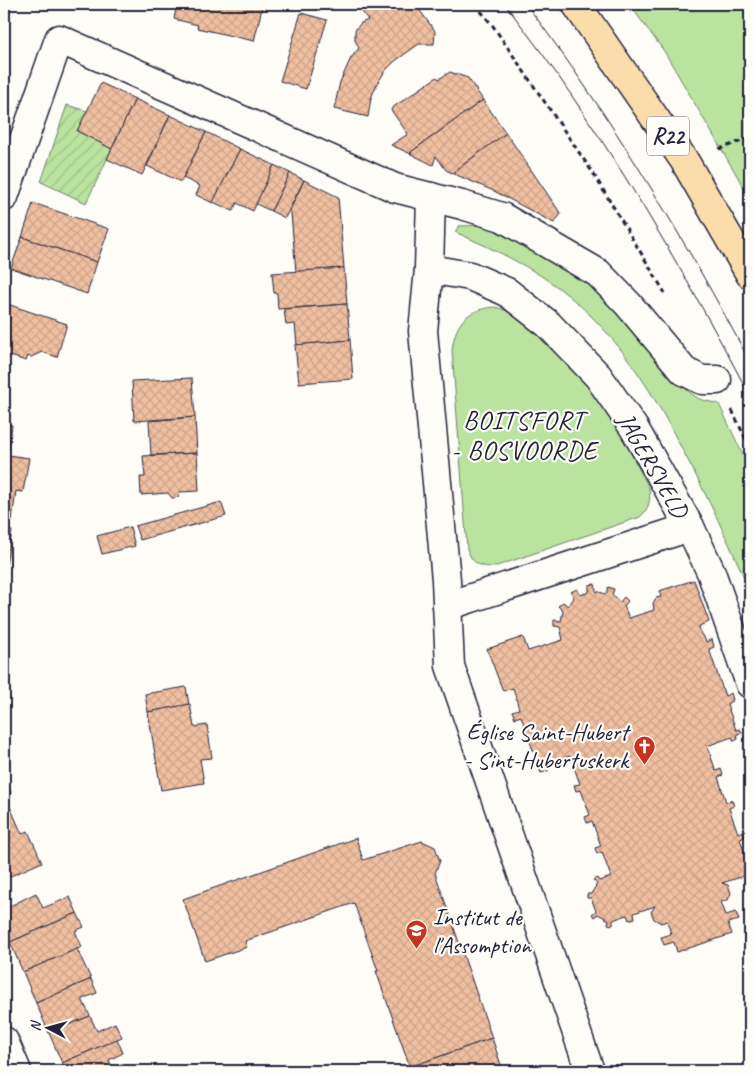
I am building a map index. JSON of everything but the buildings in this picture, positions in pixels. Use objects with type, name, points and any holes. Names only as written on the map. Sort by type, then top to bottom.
[{"type":"main road","name":"R22","points":[[576,4],[684,160],[750,274]]},
{"type":"street","points":[[4,197],[59,39],[395,188],[502,217],[598,273],[628,304],[684,371],[702,380],[717,380]]},
{"type":"street","points":[[431,198],[429,269],[423,331],[446,580],[450,666],[590,1071]]},
{"type":"street","name":"JAGERSVELD","points":[[429,269],[470,276],[507,292],[548,324],[598,376],[634,428],[690,527],[711,572],[750,684]]},
{"type":"street","name":"JAGERSVELD","points":[[447,606],[690,527]]},
{"type":"street","points":[[4,1041],[17,1071]]},
{"type":"path","points":[[475,4],[493,26],[593,173],[668,297]]},
{"type":"path","points":[[719,149],[750,138]]},
{"type":"path","points":[[717,380],[750,448]]},
{"type":"green space","points":[[629,4],[750,4],[750,198],[664,51]]},
{"type":"green space","points":[[67,105],[87,111],[77,131],[112,149],[86,203],[41,182]]},
{"type":"green space","points":[[487,225],[501,227],[598,287],[688,391],[699,399],[719,404],[750,470],[750,591],[692,468],[661,410],[637,371],[593,318],[548,280],[487,246],[455,232],[459,226]]},
{"type":"green space","points":[[495,307],[521,318],[536,330],[587,382],[622,436],[649,488],[650,496],[649,504],[640,517],[494,567],[484,566],[474,561],[467,549],[452,350],[456,332],[464,319],[477,311]]},
{"type":"tram line","points":[[505,4],[602,140],[647,212],[750,396]]},
{"type":"tram line","points":[[526,4],[588,90],[645,178],[699,269],[750,362]]},
{"type":"place","name":"Église Saint-Hubert - Sint-Hubertuskerk","points":[[644,765]]},
{"type":"place","name":"Institut de l'Assomption","points":[[417,950]]},
{"type":"district","name":"BOITSFORT - BOSVOORDE","points":[[524,435]]}]
